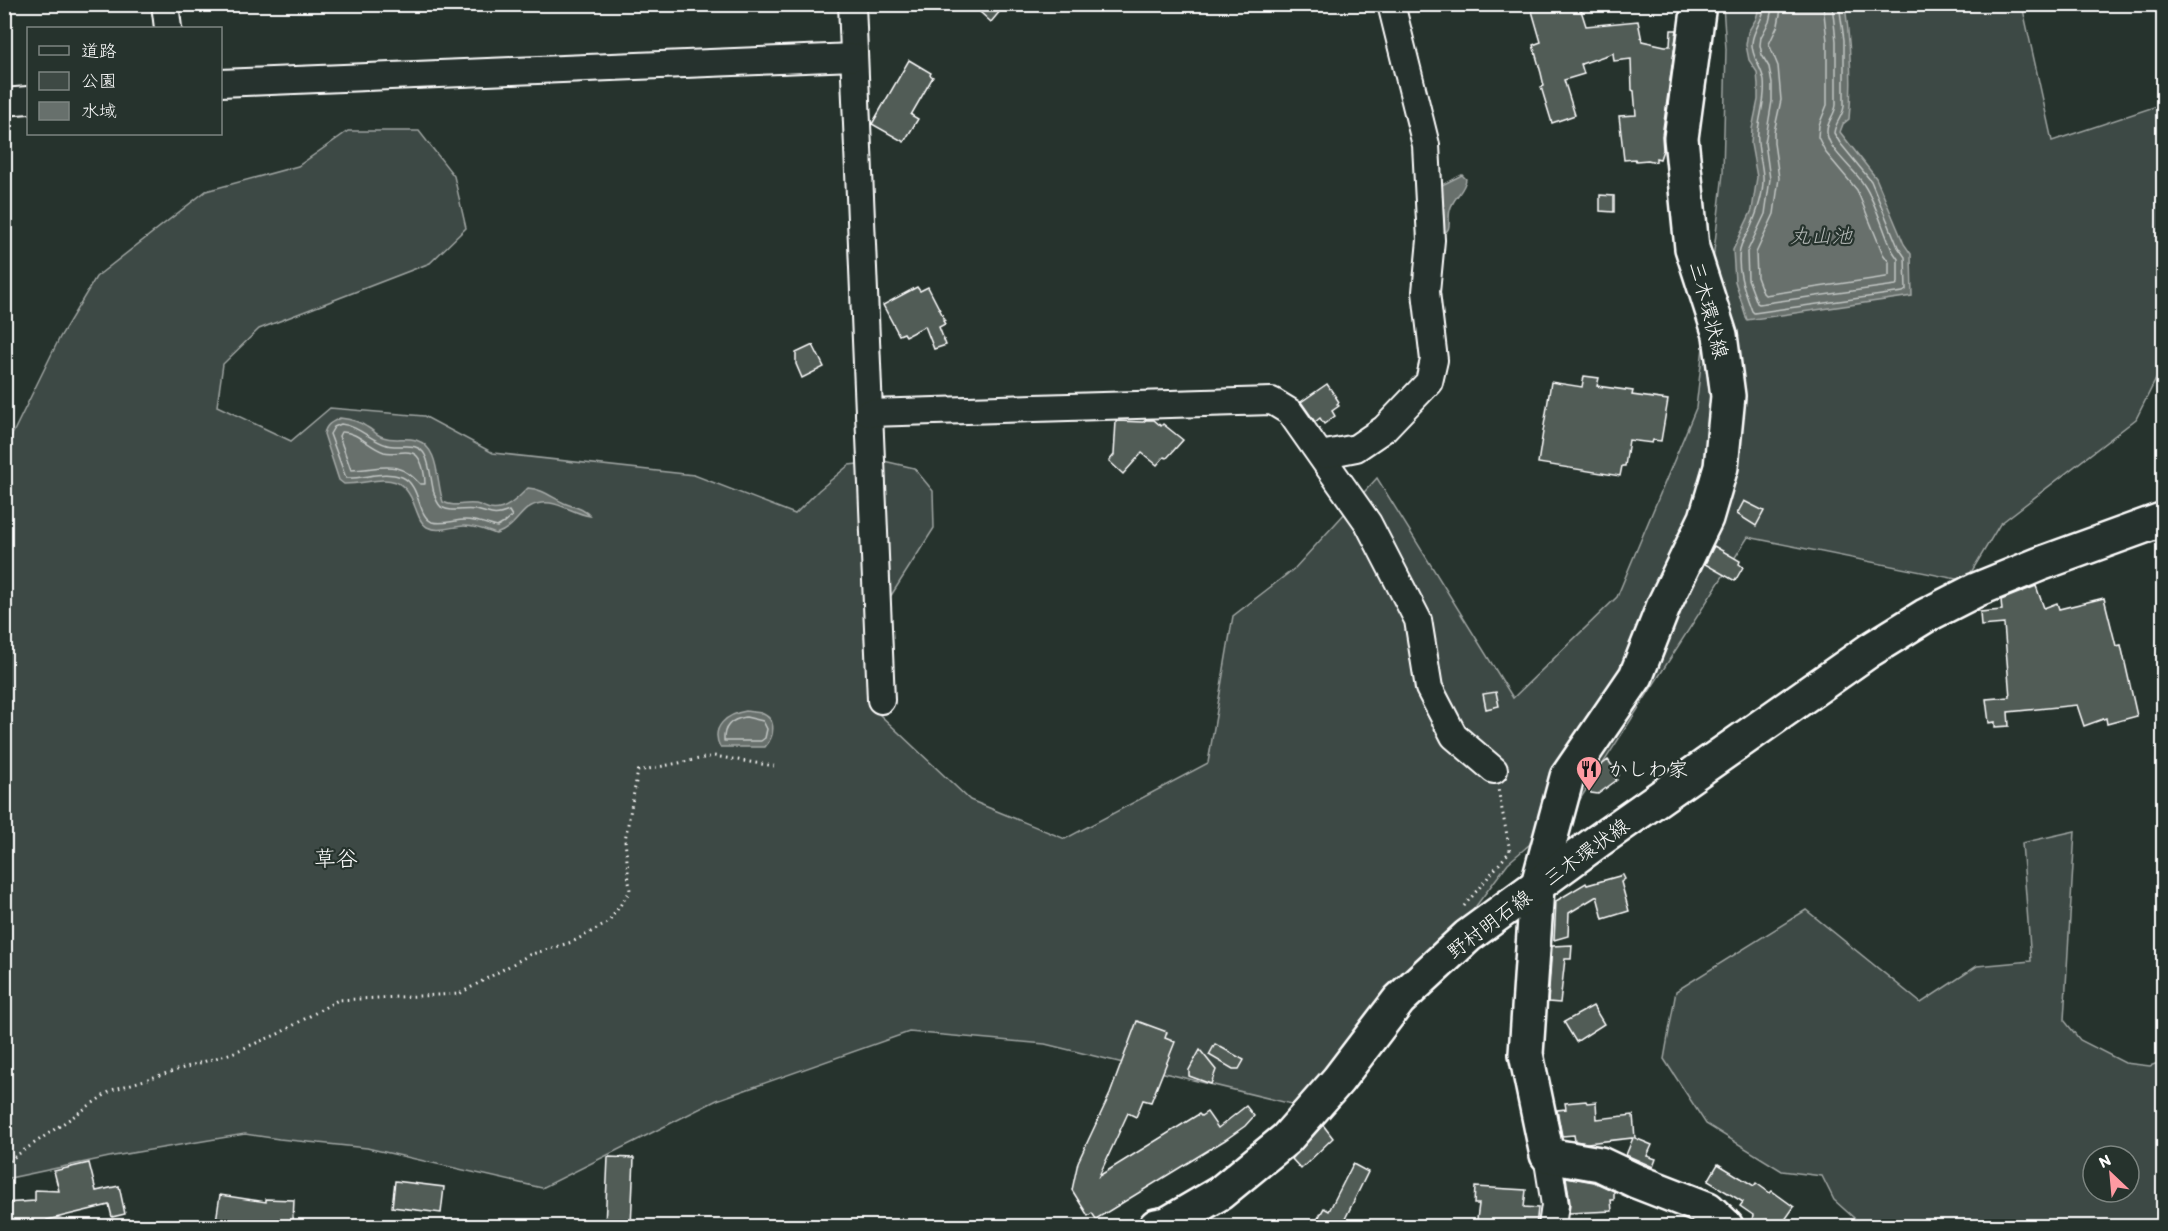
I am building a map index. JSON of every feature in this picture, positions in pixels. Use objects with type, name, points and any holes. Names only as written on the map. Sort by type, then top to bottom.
[{"type":"main road","name":"三木環状線","points":[[1537,888],[1568,777],[1636,676],[1664,605],[1706,518],[1721,467],[1728,396],[1720,335],[1692,248],[1681,138],[1700,4]]},
{"type":"main road","name":"三木環状線","points":[[1537,888],[1599,841],[1870,650],[1925,616],[1976,590],[2163,519]]},
{"type":"main road","name":"野村明石線","points":[[1537,888],[1526,1054],[1546,1155]]},
{"type":"main road","name":"野村明石線","points":[[1156,1227],[1167,1224],[1220,1193],[1286,1139],[1338,1080],[1399,1000],[1468,936],[1537,888]]},
{"type":"main road","points":[[1546,1155],[1600,1164],[1636,1181],[1708,1209],[1726,1227]]},
{"type":"street","points":[[165,4],[168,27]]},
{"type":"street","points":[[852,4],[881,700]]},
{"type":"street","points":[[1321,455],[1356,448],[1384,429],[1429,382],[1434,360],[1426,292],[1431,240],[1426,145],[1391,4]]},
{"type":"street","points":[[222,83],[854,57]]},
{"type":"street","points":[[4,102],[27,100]]},
{"type":"street","points":[[869,412],[1272,401],[1290,412],[1368,523],[1418,620],[1429,688],[1454,736],[1494,770]]},
{"type":"street","points":[[1546,1155],[1555,1205],[1552,1227]]},
{"type":"path","points":[[4,1164],[112,1090],[232,1053],[278,1034],[338,1000],[459,994],[529,955],[572,942],[608,924],[630,891],[625,840],[638,771],[714,756],[774,766]]},
{"type":"path","points":[[1460,912],[1510,851],[1494,770]]},
{"type":"green space","points":[[1723,5],[2022,5],[2052,141],[2163,104],[2163,365],[2136,419],[2000,524],[1966,581],[1748,537],[1577,804],[1508,863],[1394,1016],[1300,1106],[1045,1044],[909,1032],[717,1100],[542,1188],[367,1148],[245,1134],[114,1156],[5,1179],[5,446],[60,337],[96,277],[206,191],[298,166],[348,131],[419,131],[454,176],[466,228],[430,263],[259,329],[223,364],[217,406],[291,441],[330,408],[424,416],[493,453],[694,475],[795,514],[849,465],[884,461],[914,468],[933,491],[934,528],[864,638],[878,713],[970,800],[1065,839],[1208,763],[1233,616],[1295,568],[1377,478],[1513,698],[1617,597],[1696,408],[1723,173],[1726,49]]},
{"type":"green space","points":[[2075,831],[2064,1020],[2080,1040],[2125,1063],[2150,1066],[2163,1061],[2163,1226],[1863,1226],[1834,1200],[1822,1176],[1782,1171],[1706,1124],[1664,1059],[1676,991],[1806,910],[1921,1003],[1977,966],[2031,961],[2022,843]]},
{"type":"water","name":"丸山池","points":[[1760,4],[1845,5],[1850,47],[1851,90],[1849,119],[1843,124],[1840,132],[1876,178],[1904,244],[1911,254],[1912,296],[1747,320],[1735,281],[1733,250],[1752,210],[1757,177],[1751,144],[1758,100],[1757,72],[1749,60],[1746,45],[1748,32],[1756,19]]},
{"type":"water","points":[[1462,175],[1466,179],[1464,187],[1452,205],[1449,214],[1449,228],[1440,235],[1438,187]]},
{"type":"water","points":[[340,418],[361,423],[383,437],[412,439],[424,444],[436,466],[443,502],[452,505],[476,504],[496,509],[511,503],[528,488],[543,492],[581,509],[590,516],[555,504],[540,503],[526,509],[511,525],[496,534],[468,526],[431,529],[421,521],[403,486],[387,480],[344,484],[339,480],[324,434],[332,422]]},
{"type":"water","points":[[746,711],[761,713],[770,719],[773,728],[768,743],[765,747],[720,747],[717,733],[722,723],[733,715]]},
{"type":"building","points":[[971,4],[1006,4],[991,22]]},
{"type":"building","points":[[1530,4],[1579,4],[1586,26],[1638,21],[1642,41],[1665,46],[1670,46],[1671,30],[1677,30],[1660,159],[1656,158],[1656,162],[1624,160],[1619,116],[1636,115],[1631,59],[1614,61],[1613,53],[1581,64],[1584,74],[1564,80],[1575,115],[1552,123],[1541,87],[1544,86],[1533,45],[1541,42]]},
{"type":"building","points":[[909,60],[931,73],[933,77],[911,115],[918,119],[904,142],[872,124]]},
{"type":"building","points":[[1600,195],[1614,196],[1614,212],[1600,211]]},
{"type":"building","points":[[917,287],[920,291],[928,287],[945,320],[943,321],[945,324],[939,327],[946,345],[934,349],[925,326],[906,336],[904,333],[899,335],[883,305]]},
{"type":"building","points":[[813,345],[824,367],[802,378],[796,364],[796,353]]},
{"type":"building","points":[[1584,376],[1599,378],[1597,386],[1633,391],[1632,395],[1668,400],[1661,441],[1653,440],[1652,443],[1629,440],[1625,466],[1622,466],[1620,476],[1538,463],[1551,382],[1582,387]]},
{"type":"building","points":[[1327,384],[1339,402],[1337,404],[1339,406],[1332,411],[1335,416],[1324,424],[1320,418],[1315,422],[1301,402]]},
{"type":"building","points":[[1154,420],[1161,426],[1163,424],[1183,440],[1167,458],[1164,457],[1157,465],[1142,453],[1123,474],[1109,461],[1114,455],[1116,421],[1143,422]]},
{"type":"building","points":[[1744,501],[1764,511],[1756,526],[1737,514]]},
{"type":"building","points":[[1714,546],[1740,561],[1739,564],[1743,567],[1735,581],[1705,564]]},
{"type":"building","points":[[2036,586],[2044,608],[2057,603],[2059,609],[2104,598],[2116,646],[2121,645],[2137,716],[2107,724],[2106,718],[2084,726],[2077,705],[2008,712],[2009,726],[1995,727],[1995,722],[1989,723],[1986,699],[2010,697],[2004,624],[1981,626],[1980,612],[2002,610],[2001,600]]},
{"type":"building","points":[[1496,692],[1499,706],[1486,709],[1483,694]]},
{"type":"building","points":[[1608,760],[1619,775],[1615,778],[1617,780],[1598,794],[1591,793],[1585,784],[1595,770]]},
{"type":"building","points":[[1623,875],[1625,879],[1621,882],[1629,911],[1603,919],[1597,896],[1569,913],[1568,936],[1554,940],[1556,901],[1586,883],[1587,885]]},
{"type":"building","points":[[1572,945],[1571,959],[1565,959],[1560,1003],[1548,1002],[1552,946]]},
{"type":"building","points":[[1593,1006],[1604,1024],[1576,1042],[1564,1022]]},
{"type":"building","points":[[1137,1021],[1167,1032],[1165,1038],[1175,1042],[1151,1102],[1143,1100],[1136,1117],[1128,1113],[1099,1176],[1199,1114],[1201,1116],[1207,1112],[1218,1128],[1246,1106],[1254,1116],[1245,1126],[1225,1140],[1096,1219],[1092,1213],[1088,1216],[1072,1190],[1078,1162],[1110,1094]]},
{"type":"building","points":[[1215,1044],[1244,1060],[1239,1069],[1233,1069],[1209,1055]]},
{"type":"building","points":[[1200,1050],[1216,1070],[1211,1084],[1189,1076],[1189,1070]]},
{"type":"building","points":[[1586,1101],[1587,1103],[1596,1102],[1597,1119],[1633,1115],[1635,1138],[1652,1145],[1647,1156],[1656,1159],[1653,1167],[1626,1155],[1633,1138],[1587,1143],[1575,1141],[1574,1135],[1562,1136],[1557,1110],[1566,1109],[1565,1103]]},
{"type":"building","points":[[1323,1125],[1333,1138],[1301,1169],[1292,1159]]},
{"type":"building","points":[[608,1157],[634,1158],[631,1227],[605,1227]]},
{"type":"building","points":[[89,1163],[96,1191],[119,1186],[125,1214],[112,1217],[109,1205],[47,1220],[49,1227],[4,1227],[4,1203],[35,1201],[35,1190],[59,1191],[54,1171]]},
{"type":"building","points":[[1353,1164],[1368,1172],[1341,1227],[1329,1227],[1317,1220],[1324,1208],[1329,1211]]},
{"type":"building","points":[[1718,1164],[1754,1186],[1756,1183],[1770,1193],[1772,1191],[1794,1207],[1780,1227],[1760,1227],[1752,1220],[1753,1215],[1740,1206],[1743,1202],[1708,1181]]},
{"type":"building","points":[[1566,1177],[1594,1182],[1614,1191],[1614,1200],[1611,1200],[1612,1211],[1569,1213],[1570,1203]]},
{"type":"building","points":[[395,1181],[444,1187],[441,1213],[392,1207]]},
{"type":"building","points":[[1475,1187],[1526,1190],[1524,1207],[1538,1208],[1536,1227],[1476,1227],[1479,1204],[1474,1204]]},
{"type":"building","points":[[220,1195],[266,1202],[266,1199],[294,1200],[293,1221],[249,1219],[248,1225],[216,1221]]},
{"type":"place","name":"かしわ家","points":[[1589,792]]},
{"type":"district","name":"草谷","points":[[336,858]]}]
